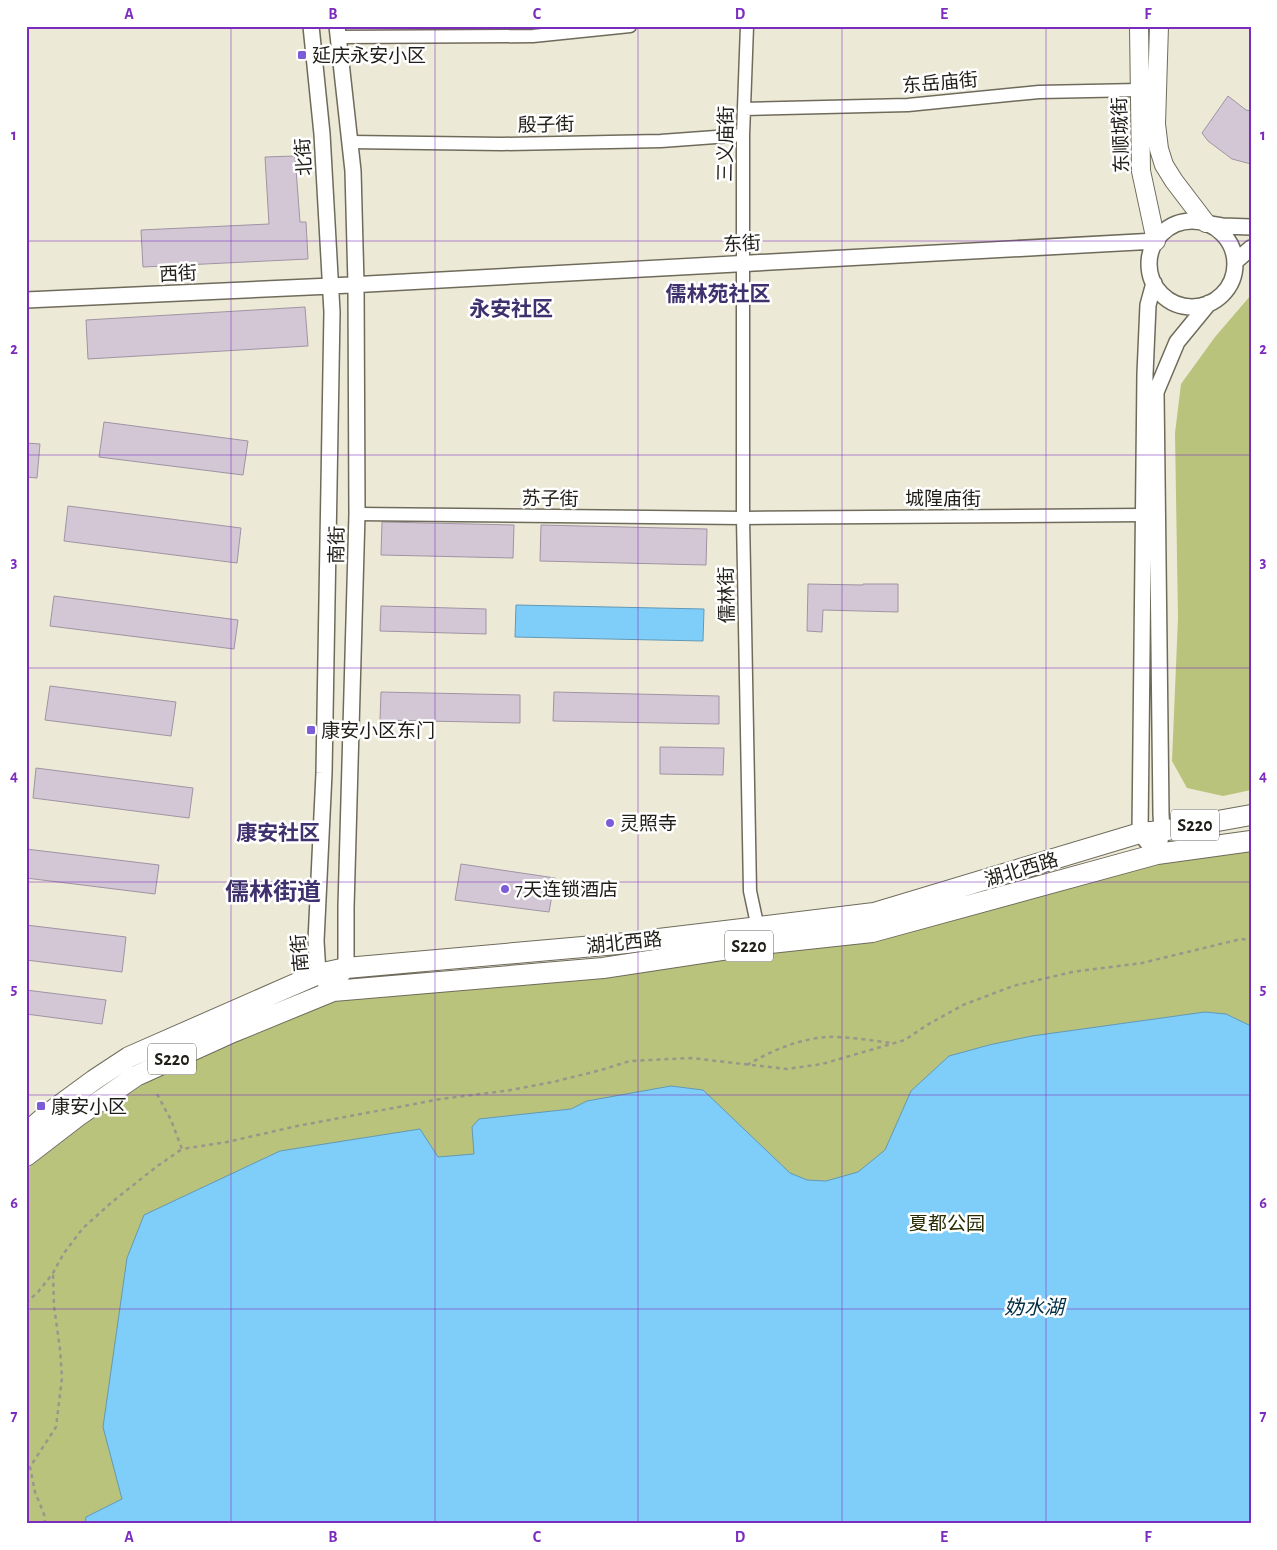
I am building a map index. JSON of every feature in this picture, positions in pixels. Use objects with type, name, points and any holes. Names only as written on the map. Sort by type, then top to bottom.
[{"type":"main road","name":"东顺城街","points":[[1139,26],[1141,171],[1156,241]]},
{"type":"main road","name":"东顺城街","points":[[1159,26],[1156,124],[1159,149],[1164,165],[1174,181],[1206,223]]},
{"type":"main road","name":"湖北西路","points":[[26,1156],[78,1116],[136,1076],[233,1032],[333,991],[603,968],[874,913],[1140,833],[1162,831],[1251,815]]},
{"type":"main road","name":"湖北西路","points":[[26,1133],[49,1114],[129,1057],[239,1007],[318,974],[346,968],[617,944],[759,935],[872,932],[1157,854],[1251,841]]},
{"type":"street","name":"北街","points":[[311,26],[322,134],[331,286]]},
{"type":"street","points":[[356,284],[353,171],[338,32],[533,36],[630,26]]},
{"type":"street","name":"三义庙街","points":[[743,263],[743,135],[747,26]]},
{"type":"street","name":"东岳庙街","points":[[744,109],[908,105],[1039,92],[1139,90]]},
{"type":"street","name":"殷子街","points":[[350,142],[512,144],[661,140],[743,135]]},
{"type":"street","points":[[1206,223],[1220,231],[1231,244],[1236,261],[1234,277],[1225,292],[1213,302],[1196,307],[1179,305],[1165,297],[1154,283],[1149,268],[1151,251],[1156,241],[1172,226],[1189,221],[1206,223],[1222,226],[1251,227]]},
{"type":"street","name":"东街","points":[[331,286],[1156,241]]},
{"type":"street","points":[[1236,261],[1251,248]]},
{"type":"street","name":"儒林街","points":[[743,263],[743,518],[750,891],[759,935]]},
{"type":"street","points":[[1154,283],[1148,305],[1145,374],[1140,833],[1157,854]]},
{"type":"street","name":"南街","points":[[331,286],[329,545],[324,773],[316,941],[318,974],[333,991],[346,968],[357,514],[356,284]]},
{"type":"street","name":"西街","points":[[26,300],[331,286]]},
{"type":"street","points":[[1157,854],[1162,831],[1156,392],[1177,342],[1209,303]]},
{"type":"street","name":"苏子街","points":[[357,514],[743,518]]},
{"type":"street","name":"城隍庙街","points":[[743,518],[1142,515]]},
{"type":"path","points":[[26,1303],[38,1292],[83,1228],[119,1196],[182,1149],[227,1142],[297,1126],[432,1100],[553,1082],[630,1061],[691,1058],[787,1068],[822,1064],[905,1040],[963,1005],[1013,986],[1072,972],[1142,963],[1241,939],[1251,940]]},
{"type":"path","points":[[747,1065],[763,1055],[790,1044],[827,1038],[894,1043]]},
{"type":"path","points":[[157,1094],[171,1120],[182,1149]]},
{"type":"path","points":[[46,1524],[35,1492],[30,1467],[56,1427],[62,1378],[54,1306],[53,1272]]},
{"type":"green space","points":[[1251,295],[1251,790],[1223,796],[1187,788],[1172,761],[1178,618],[1175,433],[1181,384],[1215,337]]},
{"type":"green space","name":"妫水湖","points":[[1251,841],[1251,1524],[26,1524],[26,1170],[87,1123],[141,1086],[236,1035],[333,991],[603,968]]},
{"type":"water","points":[[516,605],[704,609],[703,641],[515,637]]},
{"type":"water","name":"妫水湖","points":[[1205,1012],[1226,1014],[1251,1026],[1251,1524],[85,1524],[86,1517],[122,1499],[103,1427],[127,1258],[144,1215],[280,1151],[420,1129],[438,1157],[474,1154],[472,1127],[479,1119],[571,1109],[587,1101],[671,1086],[703,1090],[790,1173],[807,1180],[826,1181],[858,1172],[885,1150],[911,1091],[949,1056],[1032,1036]]},
{"type":"building","points":[[1228,96],[1246,110],[1251,111],[1251,164],[1232,159],[1208,141],[1202,133]]},
{"type":"building","points":[[295,156],[300,222],[306,222],[308,259],[143,267],[141,230],[269,224],[265,157]]},
{"type":"building","points":[[305,307],[308,346],[88,359],[86,320]]},
{"type":"building","points":[[104,422],[248,441],[243,475],[99,457]]},
{"type":"building","points":[[26,443],[40,444],[37,478],[26,477]]},
{"type":"building","points":[[68,506],[241,528],[237,563],[64,541]]},
{"type":"building","points":[[382,522],[514,525],[513,558],[381,555]]},
{"type":"building","points":[[541,525],[707,529],[706,565],[540,561]]},
{"type":"building","points":[[808,584],[898,584],[898,612],[823,610],[822,632],[807,631]]},
{"type":"building","points":[[54,596],[238,620],[234,649],[50,626]]},
{"type":"building","points":[[381,606],[486,609],[486,634],[380,631]]},
{"type":"building","points":[[50,686],[176,702],[171,736],[45,720]]},
{"type":"building","points":[[381,692],[520,695],[520,723],[380,720]]},
{"type":"building","points":[[554,692],[719,696],[719,724],[553,721]]},
{"type":"building","points":[[660,747],[724,748],[723,775],[660,774]]},
{"type":"building","points":[[36,768],[193,788],[189,818],[33,798]]},
{"type":"building","points":[[26,849],[159,865],[155,894],[26,878]]},
{"type":"building","name":"7天连锁酒店","points":[[461,864],[555,878],[549,912],[455,900]]},
{"type":"building","points":[[26,925],[126,937],[122,972],[26,960]]},
{"type":"building","points":[[26,990],[106,1000],[102,1024],[26,1014]]},
{"type":"place","name":"延庆永安小区","points":[[302,55]]},
{"type":"place","name":"康安小区东门","points":[[311,730]]},
{"type":"place","name":"灵照寺","points":[[610,823]]},
{"type":"place","name":"7天连锁酒店","points":[[505,889]]},
{"type":"place","name":"康安小区","points":[[41,1106]]},
{"type":"district","name":"儒林苑社区","points":[[718,294]]},
{"type":"district","name":"永安社区","points":[[511,309]]},
{"type":"district","name":"康安社区","points":[[278,833]]},
{"type":"district","name":"儒林街道","points":[[273,892]]},
{"type":"park label","name":"夏都公园","points":[[947,1223]]}]
